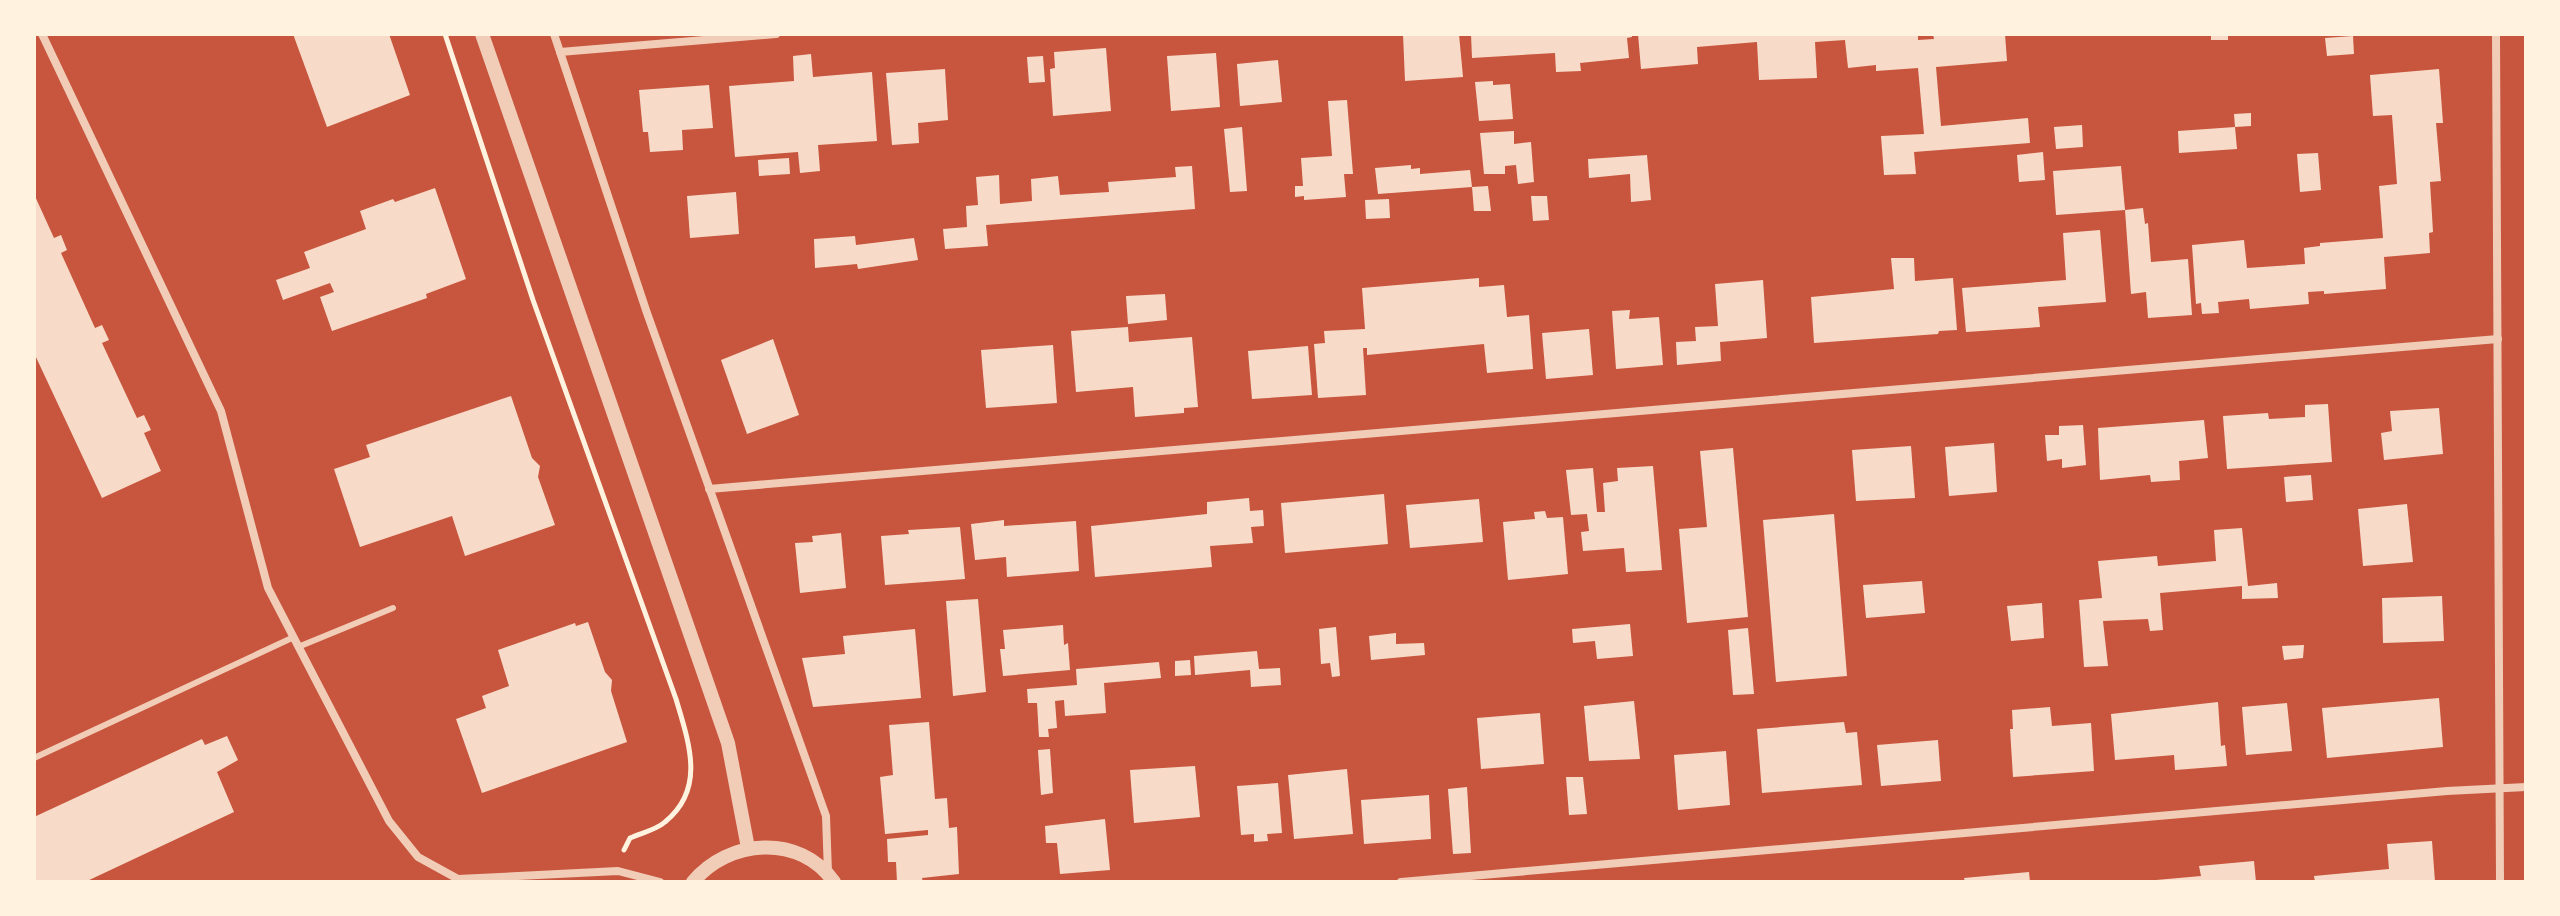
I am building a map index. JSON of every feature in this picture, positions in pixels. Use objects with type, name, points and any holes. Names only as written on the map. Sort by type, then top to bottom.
[{"type":"street","points":[[42,34],[221,411],[268,588],[389,821],[418,857],[458,879],[618,871],[660,882]]},
{"type":"street","points":[[482,34],[728,743],[748,848]]},
{"type":"street","points":[[554,34],[647,313],[826,816],[831,878]]},
{"type":"street","points":[[560,52],[776,34]]},
{"type":"street","points":[[2496,34],[2500,882]]},
{"type":"street","points":[[709,489],[2498,339]]},
{"type":"street","points":[[1401,882],[2526,787]]},
{"type":"street","points":[[693,882],[703,869],[724,855],[748,848],[777,847],[805,856],[831,878]]},
{"type":"lane","points":[[298,647],[393,608]]},
{"type":"lane","points":[[34,758],[294,637]]},
{"type":"path","points":[[445,34],[533,300],[688,739],[692,775],[684,803],[663,824],[630,838],[618,871]]},
{"type":"building","points":[[293,34],[389,34],[410,95],[327,127]]},
{"type":"building","points":[[1403,34],[1459,34],[1463,77],[1405,81]]},
{"type":"building","points":[[1471,34],[1632,34],[1632,37],[1627,38],[1629,58],[1580,63],[1581,71],[1556,72],[1555,53],[1472,58]]},
{"type":"building","points":[[1638,34],[1918,34],[1918,40],[1934,39],[1933,34],[2005,34],[2007,61],[1936,67],[1941,126],[2028,118],[2030,143],[1914,152],[1916,174],[1884,175],[1881,136],[1924,134],[1918,68],[1876,71],[1876,65],[1848,68],[1845,40],[1815,42],[1817,78],[1759,80],[1757,42],[1697,47],[1698,64],[1641,69]]},
{"type":"building","points":[[2211,34],[2228,34],[2228,40],[2211,40]]},
{"type":"building","points":[[2353,36],[2354,54],[2327,56],[2325,38]]},
{"type":"building","points":[[1106,48],[1111,111],[1053,116],[1050,69],[1055,68],[1054,52]]},
{"type":"building","points":[[1216,53],[1220,107],[1171,111],[1167,56]]},
{"type":"building","points":[[811,54],[813,77],[872,72],[877,141],[818,145],[820,171],[800,173],[798,152],[735,157],[729,86],[794,81],[793,56]]},
{"type":"building","points":[[1043,56],[1045,82],[1029,83],[1027,57]]},
{"type":"building","points":[[1278,60],[1282,102],[1240,106],[1237,64]]},
{"type":"building","points":[[945,69],[948,120],[918,123],[919,143],[892,145],[886,73]]},
{"type":"building","points":[[2439,69],[2443,123],[2436,123],[2441,181],[2430,182],[2433,232],[2429,233],[2430,253],[2384,257],[2386,289],[2324,294],[2324,291],[2308,292],[2309,304],[2250,309],[2249,299],[2218,302],[2219,313],[2202,314],[2201,303],[2196,304],[2192,245],[2244,240],[2247,268],[2305,264],[2304,248],[2320,246],[2320,243],[2383,238],[2379,186],[2397,184],[2392,115],[2373,116],[2370,75]]},
{"type":"building","points":[[1493,81],[1493,85],[1510,84],[1513,119],[1479,121],[1475,82]]},
{"type":"building","points":[[709,85],[713,128],[682,130],[683,150],[650,152],[648,132],[643,132],[639,90]]},
{"type":"building","points":[[1347,100],[1353,174],[1344,174],[1346,197],[1304,200],[1304,196],[1295,197],[1295,186],[1303,186],[1301,158],[1332,156],[1328,101]]},
{"type":"building","points":[[2251,113],[2251,126],[2235,127],[2234,114]]},
{"type":"building","points":[[2082,125],[2083,147],[2056,149],[2054,127]]},
{"type":"building","points":[[1242,127],[1247,191],[1230,192],[1224,129]]},
{"type":"building","points":[[2235,127],[2237,149],[2179,153],[2178,131]]},
{"type":"building","points":[[1514,131],[1514,144],[1531,142],[1534,182],[1518,184],[1516,165],[1505,166],[1505,174],[1484,174],[1480,133]]},
{"type":"building","points":[[2043,152],[2045,180],[2019,182],[2017,155]]},
{"type":"building","points":[[2318,153],[2321,190],[2300,192],[2297,154]]},
{"type":"building","points":[[1647,155],[1651,200],[1631,202],[1630,174],[1589,178],[1588,159]]},
{"type":"building","points":[[789,158],[790,174],[759,176],[758,160]]},
{"type":"building","points":[[1411,165],[1411,169],[1420,168],[1420,174],[1470,170],[1472,187],[1378,194],[1375,168]]},
{"type":"building","points":[[1192,166],[1195,209],[986,225],[988,246],[945,249],[943,229],[967,227],[966,206],[978,205],[976,177],[999,175],[1000,204],[1032,201],[1031,179],[1058,176],[1060,195],[1109,192],[1108,182],[1176,177],[1175,167]]},
{"type":"building","points":[[2121,166],[2125,210],[2056,215],[2053,171]]},
{"type":"building","points":[[1488,186],[1491,211],[1474,211],[1472,187]]},
{"type":"building","points":[[435,188],[466,279],[426,294],[427,298],[332,331],[320,297],[334,292],[330,283],[283,300],[276,280],[310,268],[304,252],[366,229],[360,211]]},
{"type":"building","points":[[736,192],[739,234],[690,238],[687,196]]},
{"type":"building","points":[[34,194],[54,238],[61,235],[67,250],[61,253],[95,328],[102,325],[109,340],[102,343],[137,418],[144,415],[151,430],[144,433],[161,471],[102,498],[34,353]]},
{"type":"building","points":[[1531,196],[1547,196],[1549,220],[1533,221]]},
{"type":"building","points":[[1389,199],[1390,218],[1366,219],[1365,200]]},
{"type":"building","points":[[2143,208],[2145,224],[2148,223],[2151,262],[2188,259],[2192,315],[2148,318],[2146,292],[2131,294],[2125,210]]},
{"type":"building","points":[[2100,230],[2106,302],[2038,307],[2040,327],[1966,332],[1962,288],[2066,280],[2063,233]]},
{"type":"building","points":[[855,236],[856,245],[914,238],[918,260],[858,269],[857,264],[815,268],[814,239]]},
{"type":"building","points":[[1891,258],[1914,258],[1915,281],[1953,278],[1957,330],[1814,343],[1811,297],[1894,289]]},
{"type":"building","points":[[1479,278],[1479,287],[1504,285],[1507,317],[1529,315],[1533,369],[1487,373],[1484,344],[1367,355],[1367,348],[1363,348],[1366,395],[1318,398],[1314,344],[1325,343],[1324,331],[1365,329],[1362,288]]},
{"type":"building","points":[[1763,280],[1767,338],[1720,342],[1721,361],[1677,365],[1676,342],[1696,341],[1695,327],[1718,326],[1715,284]]},
{"type":"building","points":[[1165,294],[1167,320],[1128,324],[1126,296]]},
{"type":"building","points":[[1630,310],[1629,319],[1659,317],[1663,365],[1616,369],[1612,311]]},
{"type":"building","points":[[1128,327],[1129,342],[1192,337],[1198,407],[1184,408],[1184,413],[1135,417],[1133,387],[1076,392],[1071,331]]},
{"type":"building","points":[[1589,329],[1593,375],[1546,379],[1542,333]]},
{"type":"building","points":[[773,339],[799,415],[747,434],[721,360]]},
{"type":"building","points":[[1053,345],[1057,403],[986,408],[981,350]]},
{"type":"building","points":[[1308,346],[1312,395],[1252,399],[1248,351]]},
{"type":"building","points":[[511,396],[532,458],[540,466],[538,477],[555,525],[465,556],[452,516],[360,547],[334,469],[370,457],[366,445]]},
{"type":"building","points":[[2328,404],[2332,462],[2227,469],[2223,416],[2268,413],[2269,419],[2305,417],[2305,405]]},
{"type":"building","points":[[2439,408],[2443,454],[2384,460],[2381,433],[2392,431],[2390,411]]},
{"type":"building","points":[[2204,420],[2208,458],[2179,461],[2180,480],[2151,482],[2150,475],[2100,480],[2098,428]]},
{"type":"building","points":[[2083,425],[2086,465],[2062,468],[2062,459],[2047,461],[2045,435],[2059,435],[2059,426]]},
{"type":"building","points":[[1994,443],[1997,492],[1949,496],[1945,447]]},
{"type":"building","points":[[1911,446],[1915,498],[1856,501],[1852,450]]},
{"type":"building","points":[[1733,448],[1748,617],[1687,623],[1679,529],[1707,527],[1700,451]]},
{"type":"building","points":[[1653,466],[1662,570],[1626,572],[1624,548],[1583,551],[1581,532],[1589,531],[1587,514],[1571,515],[1566,470],[1593,468],[1597,512],[1605,512],[1603,483],[1618,481],[1617,468]]},
{"type":"building","points":[[2311,475],[2313,500],[2286,502],[2284,477]]},
{"type":"building","points":[[1384,494],[1388,544],[1285,553],[1281,503]]},
{"type":"building","points":[[1249,498],[1250,511],[1263,510],[1264,526],[1251,527],[1253,543],[1210,546],[1212,567],[1095,577],[1091,526],[1207,514],[1207,502]]},
{"type":"building","points":[[1479,499],[1483,542],[1410,548],[1406,505]]},
{"type":"building","points":[[2407,504],[2413,562],[2363,566],[2358,509]]},
{"type":"building","points":[[1545,511],[1547,518],[1563,517],[1568,574],[1508,580],[1503,522],[1535,519],[1534,512]]},
{"type":"building","points":[[1834,514],[1847,676],[1776,682],[1763,520]]},
{"type":"building","points":[[1004,520],[1004,526],[1076,521],[1079,571],[1007,577],[1006,557],[975,560],[971,524]]},
{"type":"building","points":[[960,527],[965,579],[885,585],[881,536],[909,534],[908,530]]},
{"type":"building","points":[[2242,528],[2248,586],[2277,583],[2278,598],[2242,599],[2242,586],[2160,593],[2163,630],[2150,631],[2148,619],[2103,621],[2108,666],[2084,667],[2079,600],[2102,598],[2098,561],[2157,556],[2158,566],[2216,561],[2214,530]]},
{"type":"building","points":[[841,533],[846,588],[800,593],[795,543],[813,542],[812,536]]},
{"type":"building","points":[[1922,581],[1925,613],[1866,618],[1863,585]]},
{"type":"building","points":[[2442,596],[2444,641],[2383,643],[2382,598]]},
{"type":"building","points":[[978,599],[986,692],[953,696],[946,601]]},
{"type":"building","points":[[2042,603],[2044,638],[2011,641],[2007,606]]},
{"type":"building","points":[[588,622],[605,672],[612,680],[611,691],[627,742],[482,793],[456,719],[486,708],[482,696],[509,686],[498,650],[575,623],[576,626]]},
{"type":"building","points":[[1630,624],[1633,656],[1597,659],[1595,641],[1573,643],[1572,629]]},
{"type":"building","points":[[1063,625],[1070,670],[1003,676],[1000,649],[1005,649],[1003,630]]},
{"type":"building","points":[[1336,627],[1340,676],[1332,677],[1330,663],[1321,664],[1319,629]]},
{"type":"building","points":[[1748,628],[1754,694],[1733,695],[1728,630]]},
{"type":"building","points":[[915,629],[921,698],[813,707],[802,658],[845,654],[843,636]]},
{"type":"building","points":[[1396,633],[1396,644],[1424,643],[1425,655],[1371,660],[1369,636]]},
{"type":"building","points":[[2304,645],[2303,658],[2284,660],[2282,646]]},
{"type":"building","points":[[1257,651],[1259,669],[1280,668],[1281,685],[1251,687],[1250,670],[1195,675],[1194,656]]},
{"type":"building","points":[[1190,660],[1191,675],[1175,676],[1175,661]]},
{"type":"building","points":[[1159,662],[1161,678],[1104,683],[1106,713],[1065,716],[1064,700],[1055,701],[1057,728],[1048,729],[1049,737],[1039,737],[1037,703],[1028,703],[1027,689],[1077,685],[1076,669]]},
{"type":"building","points":[[2439,698],[2443,747],[2327,758],[2322,708]]},
{"type":"building","points":[[1634,701],[1640,759],[1589,761],[1584,706]]},
{"type":"building","points":[[2218,702],[2221,746],[2225,745],[2227,766],[2175,770],[2174,755],[2115,760],[2111,714]]},
{"type":"building","points":[[2287,703],[2292,751],[2246,755],[2242,707]]},
{"type":"building","points":[[2050,707],[2052,726],[2091,723],[2094,771],[2013,777],[2012,710]]},
{"type":"building","points":[[1540,713],[1544,764],[1481,769],[1477,718]]},
{"type":"building","points":[[929,722],[935,799],[947,798],[949,828],[957,827],[959,874],[922,878],[923,882],[897,882],[896,862],[888,862],[887,839],[928,835],[928,830],[885,834],[880,777],[893,775],[889,725]]},
{"type":"building","points":[[1844,722],[1846,733],[1857,732],[1862,785],[1762,793],[1757,729]]},
{"type":"building","points":[[227,736],[238,760],[217,772],[234,812],[85,882],[34,882],[34,817],[202,739],[205,745]]},
{"type":"building","points":[[1938,740],[1941,781],[1881,786],[1877,745]]},
{"type":"building","points":[[1050,749],[1053,793],[1041,795],[1038,750]]},
{"type":"building","points":[[1726,751],[1730,805],[1678,810],[1674,755]]},
{"type":"building","points":[[1195,766],[1200,817],[1134,823],[1130,770]]},
{"type":"building","points":[[1347,769],[1353,834],[1294,839],[1288,775]]},
{"type":"building","points":[[1566,777],[1583,777],[1587,814],[1569,815]]},
{"type":"building","points":[[1278,783],[1282,833],[1267,834],[1268,841],[1254,842],[1254,834],[1241,835],[1237,786]]},
{"type":"building","points":[[1467,787],[1471,853],[1453,854],[1448,789]]},
{"type":"building","points":[[1429,795],[1431,839],[1364,844],[1361,800]]},
{"type":"building","points":[[1105,819],[1110,870],[1060,874],[1057,843],[1046,843],[1045,826]]},
{"type":"building","points":[[2432,841],[2435,882],[2315,882],[2314,876],[2389,869],[2387,844]]},
{"type":"building","points":[[2254,861],[2256,882],[2156,882],[2201,876],[2199,866]]},
{"type":"building","points":[[2029,872],[2030,882],[1965,882],[1964,878]]}]
